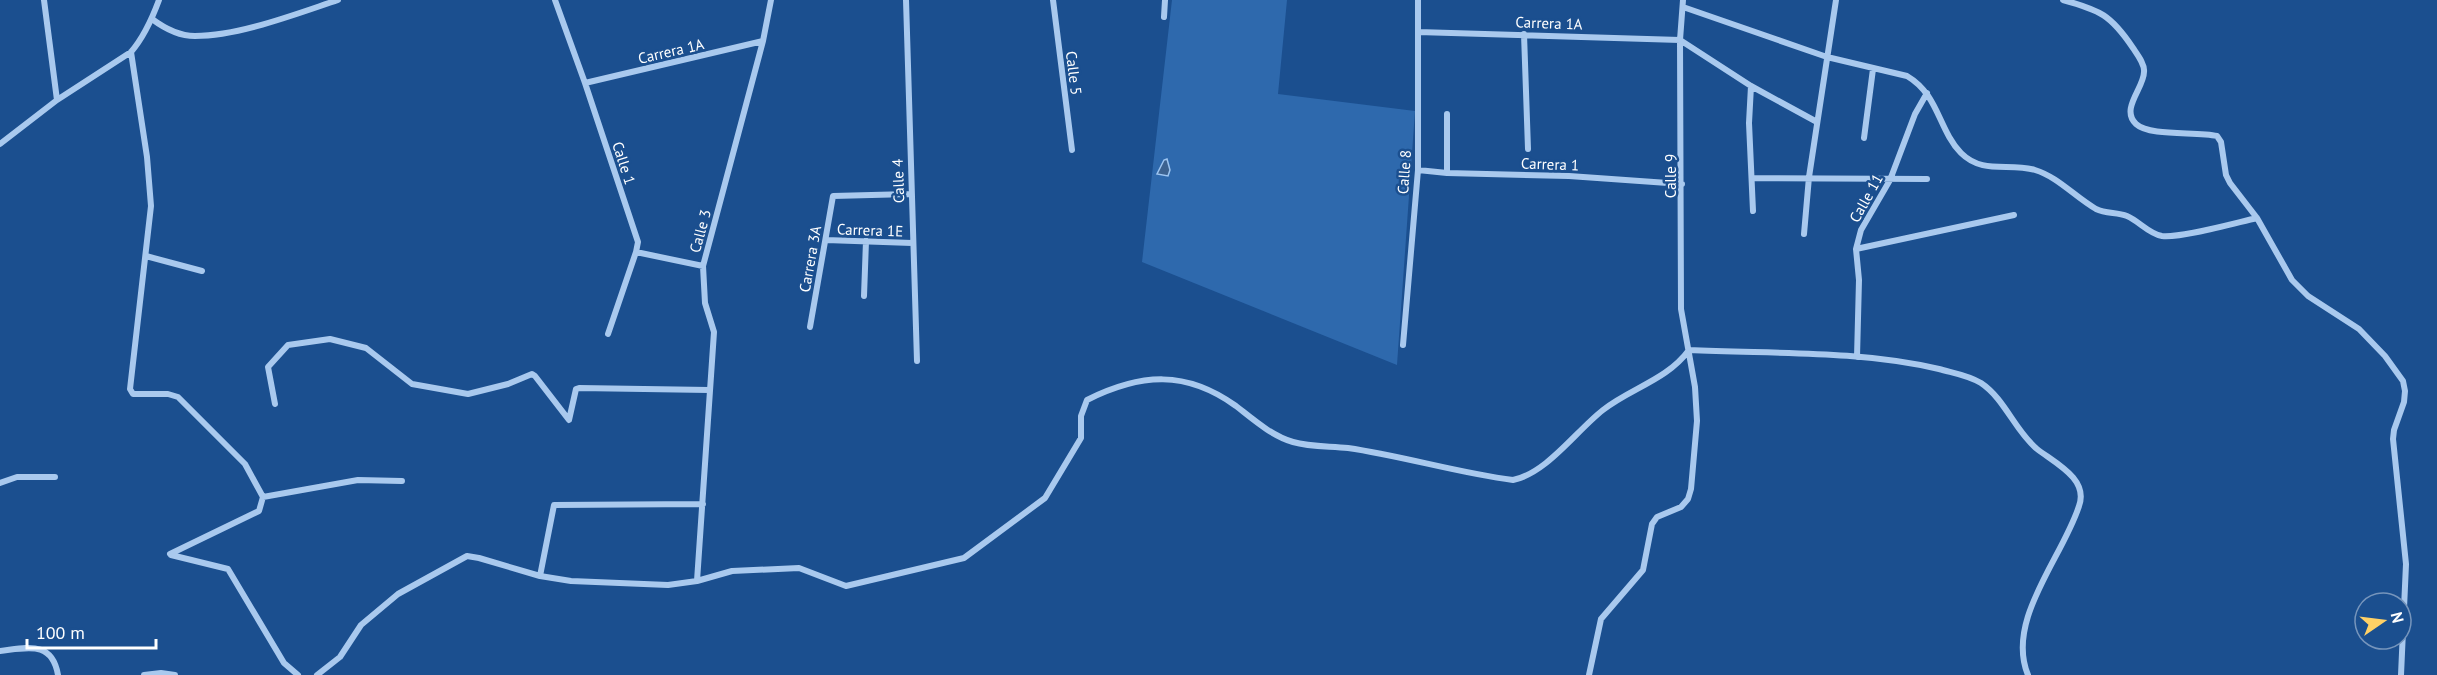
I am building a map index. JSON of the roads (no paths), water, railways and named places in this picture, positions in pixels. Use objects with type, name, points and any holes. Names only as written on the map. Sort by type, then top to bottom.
[{"type":"street","points":[[44,0],[57,100]]},
{"type":"street","points":[[0,144],[57,100],[131,52],[152,19],[159,0]]},
{"type":"street","points":[[152,19],[166,29],[193,36],[224,33],[338,0]]},
{"type":"street","name":"Calle 1","points":[[555,0],[638,242],[608,334]]},
{"type":"street","name":"Calle 3","points":[[697,581],[714,332],[705,303],[703,266],[763,41],[771,0]]},
{"type":"street","name":"Calle 4","points":[[906,0],[910,194],[917,361]]},
{"type":"street","name":"Calle 5","points":[[1053,0],[1072,150]]},
{"type":"street","points":[[1164,17],[1165,0]]},
{"type":"street","name":"Calle 8","points":[[1403,345],[1418,170],[1418,0]]},
{"type":"street","points":[[1804,234],[1809,177],[1836,0]]},
{"type":"street","points":[[2063,0],[2096,10],[2118,25],[2141,60],[2144,72],[2131,107],[2131,116],[2137,125],[2152,130],[2217,136],[2222,142],[2226,175],[2230,183],[2257,218],[2292,280],[2300,290],[2359,329],[2385,356],[2403,381],[2404,402],[2394,430],[2393,440],[2406,564],[2401,675]]},
{"type":"street","points":[[1683,3],[1827,57],[1907,76],[1927,93],[1961,152],[1975,164],[2034,170],[2049,176],[2098,210],[2127,216],[2162,236],[2257,218]]},
{"type":"street","name":"Calle 9","points":[[1589,675],[1601,619],[1643,570],[1652,524],[1657,517],[1681,507],[1688,499],[1694,467],[1697,421],[1695,387],[1681,309],[1680,40],[1683,3]]},
{"type":"street","name":"Carrera 1A","points":[[1418,32],[1680,40]]},
{"type":"street","points":[[1524,34],[1528,149]]},
{"type":"street","points":[[1680,40],[1752,86],[1817,122]]},
{"type":"street","name":"Carrera 1A","points":[[585,83],[763,41]]},
{"type":"street","points":[[131,52],[147,157],[151,206],[130,389],[133,394],[168,394],[178,397],[245,464],[263,497],[259,512],[170,555],[228,569],[284,663],[298,675]]},
{"type":"street","points":[[1863,138],[1873,69]]},
{"type":"street","points":[[1752,86],[1749,123],[1753,211]]},
{"type":"street","name":"Calle 11","points":[[1857,357],[1859,280],[1856,249],[1861,230],[1890,180],[1915,114],[1927,93]]},
{"type":"street","points":[[1447,114],[1447,173]]},
{"type":"street","name":"Carrera 1","points":[[1418,170],[1447,173],[1569,176],[1682,184]]},
{"type":"street","points":[[1752,178],[1927,179]]},
{"type":"street","name":"Carrera 3A","points":[[810,327],[833,196],[910,194]]},
{"type":"street","points":[[1856,249],[2014,215]]},
{"type":"street","name":"Carrera 1E","points":[[826,240],[912,243]]},
{"type":"street","points":[[864,296],[866,242]]},
{"type":"street","points":[[636,252],[703,266]]},
{"type":"street","points":[[146,256],[202,271]]},
{"type":"street","points":[[275,404],[268,367],[288,345],[330,339],[366,348],[412,384],[468,394],[535,375],[569,420],[579,388],[709,390]]},
{"type":"street","points":[[317,675],[340,657],[361,625],[398,594],[467,556],[540,576],[571,581],[668,585],[697,581],[732,571],[799,568],[846,586],[964,558],[1045,498],[1081,438],[1081,416],[1087,400],[1105,391],[1157,379],[1184,380],[1217,393],[1278,436],[1296,443],[1348,448],[1513,480],[1525,478],[1553,456],[1604,409],[1676,366],[1689,350],[1857,357],[1918,364],[1966,376],[1989,389],[2030,443],[2079,484],[2081,491],[2079,506],[2048,570],[2023,632],[2022,649],[2028,675]]},
{"type":"street","points":[[0,483],[17,477],[55,477]]},
{"type":"street","points":[[263,497],[357,480],[402,482]]},
{"type":"street","points":[[540,576],[554,505],[703,504]]},
{"type":"street","points":[[0,651],[35,648],[45,651],[54,659],[58,675]]},
{"type":"street","points":[[144,675],[161,673],[175,675]]}]
